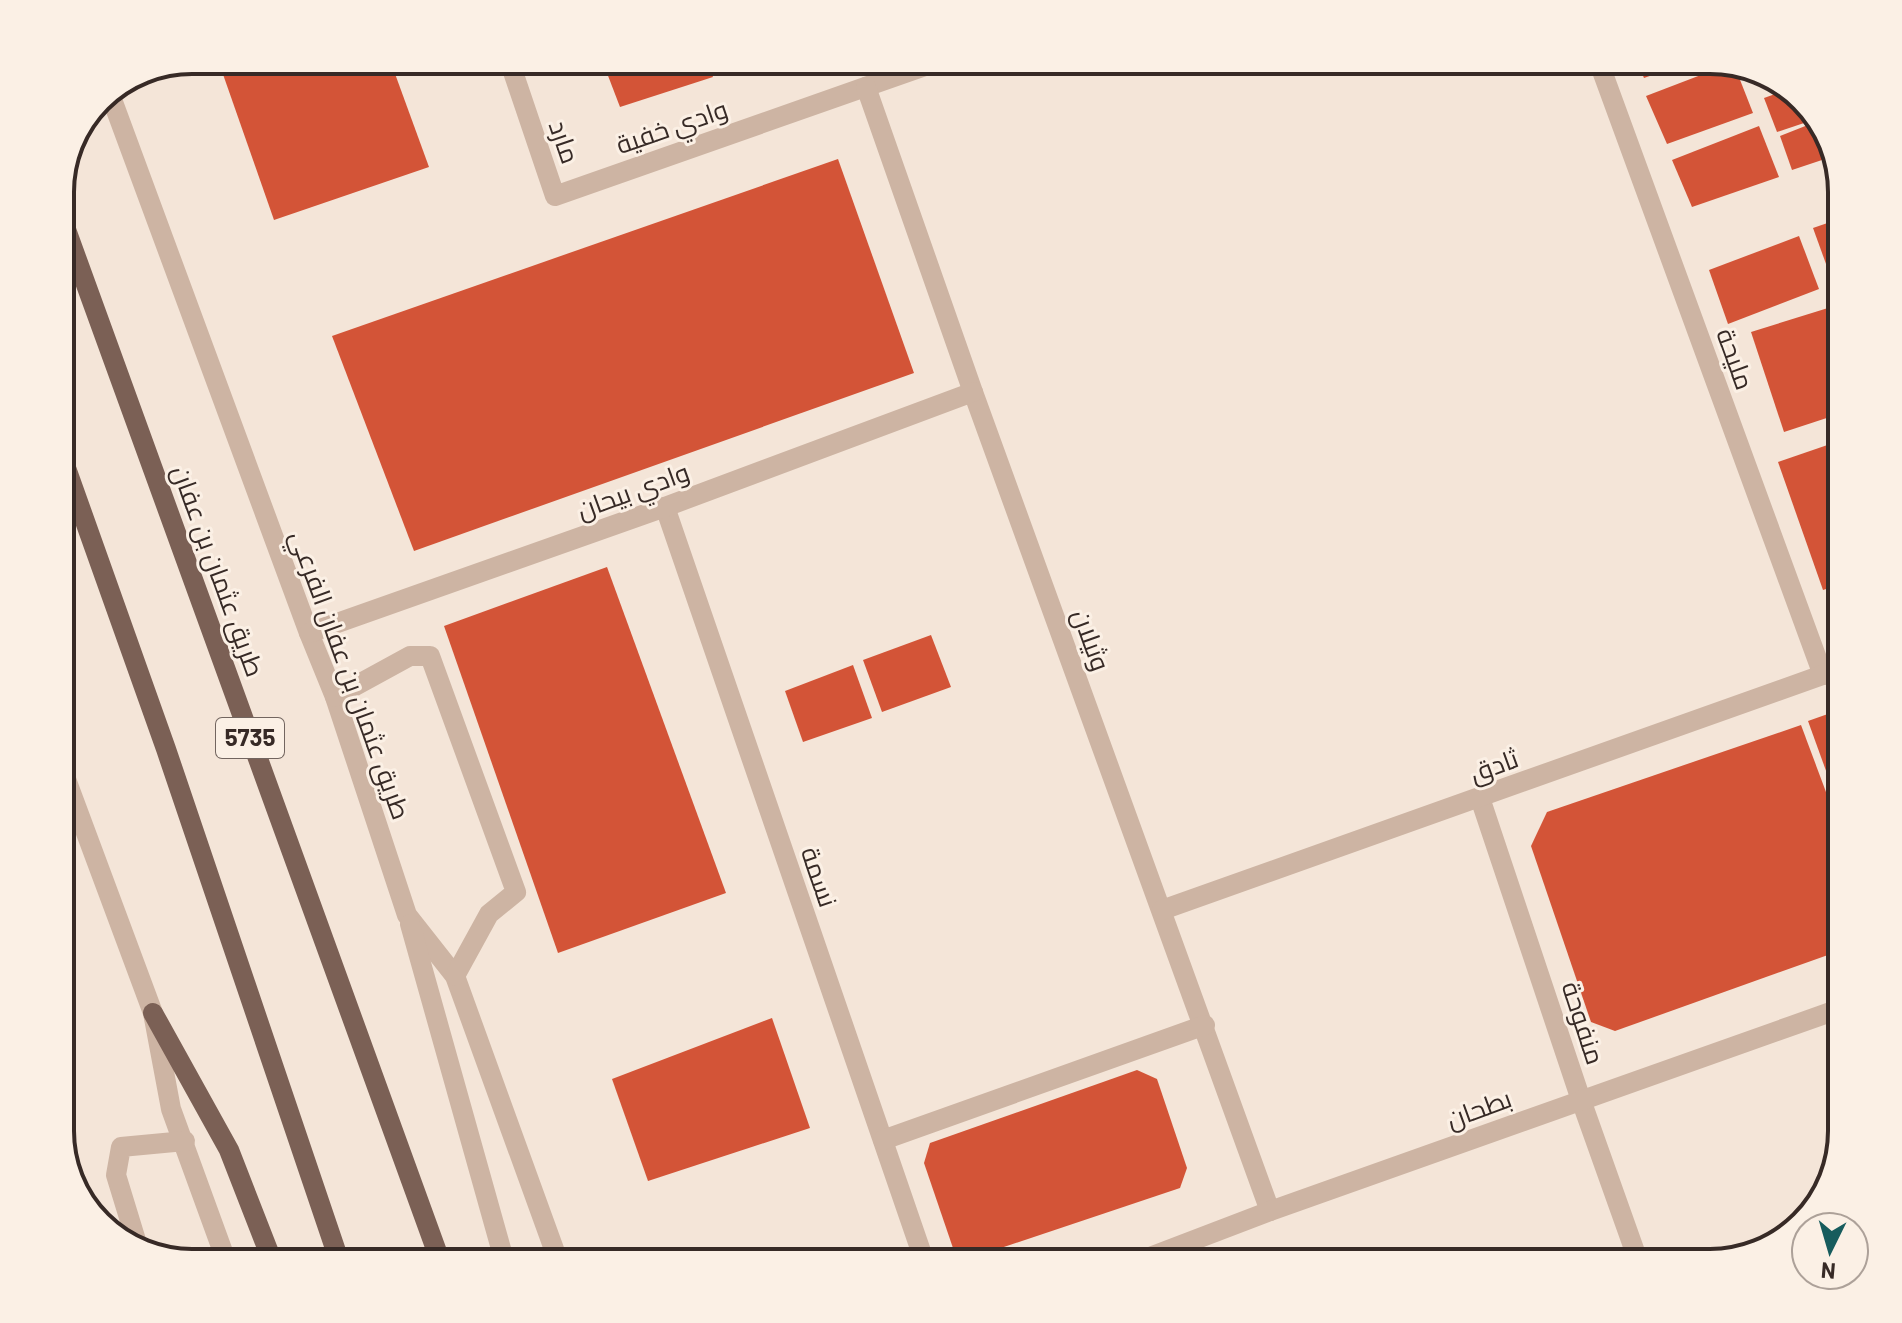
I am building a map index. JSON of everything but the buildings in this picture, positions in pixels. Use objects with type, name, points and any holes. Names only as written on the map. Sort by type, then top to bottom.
[{"type":"main road","name":"طريق عثمان بن عفان","points":[[74,252],[436,1249]]},
{"type":"main road","points":[[74,490],[171,764],[335,1249]]},
{"type":"main road","points":[[153,1013],[229,1150],[268,1249]]},
{"type":"street","name":"مارد","points":[[514,74],[555,196]]},
{"type":"street","name":"وادي خفية","points":[[555,196],[903,74]]},
{"type":"street","name":"مليحة","points":[[1603,74],[1828,659]]},
{"type":"street","name":"وثيلان","points":[[866,87],[973,392],[1270,1211]]},
{"type":"street","name":"طريق عثمان بن عفان الفرعي","points":[[114,104],[335,697],[407,915],[455,976],[554,1249]]},
{"type":"street","name":"وادي بيحان","points":[[309,633],[665,507],[973,392]]},
{"type":"street","name":"نسمة","points":[[665,507],[920,1249]]},
{"type":"street","points":[[335,697],[410,656],[430,656],[516,892],[489,914],[455,976]]},
{"type":"street","name":"ثادق","points":[[1162,910],[1828,674]]},
{"type":"street","name":"منفوحة","points":[[1480,798],[1634,1249]]},
{"type":"street","points":[[74,801],[153,1013],[171,1109],[222,1249]]},
{"type":"street","points":[[407,915],[501,1249]]},
{"type":"street","name":"بطحان","points":[[1171,1249],[1828,1013]]},
{"type":"street","points":[[883,1140],[1205,1025]]},
{"type":"street","points":[[134,1234],[116,1175],[121,1147],[185,1141]]}]
